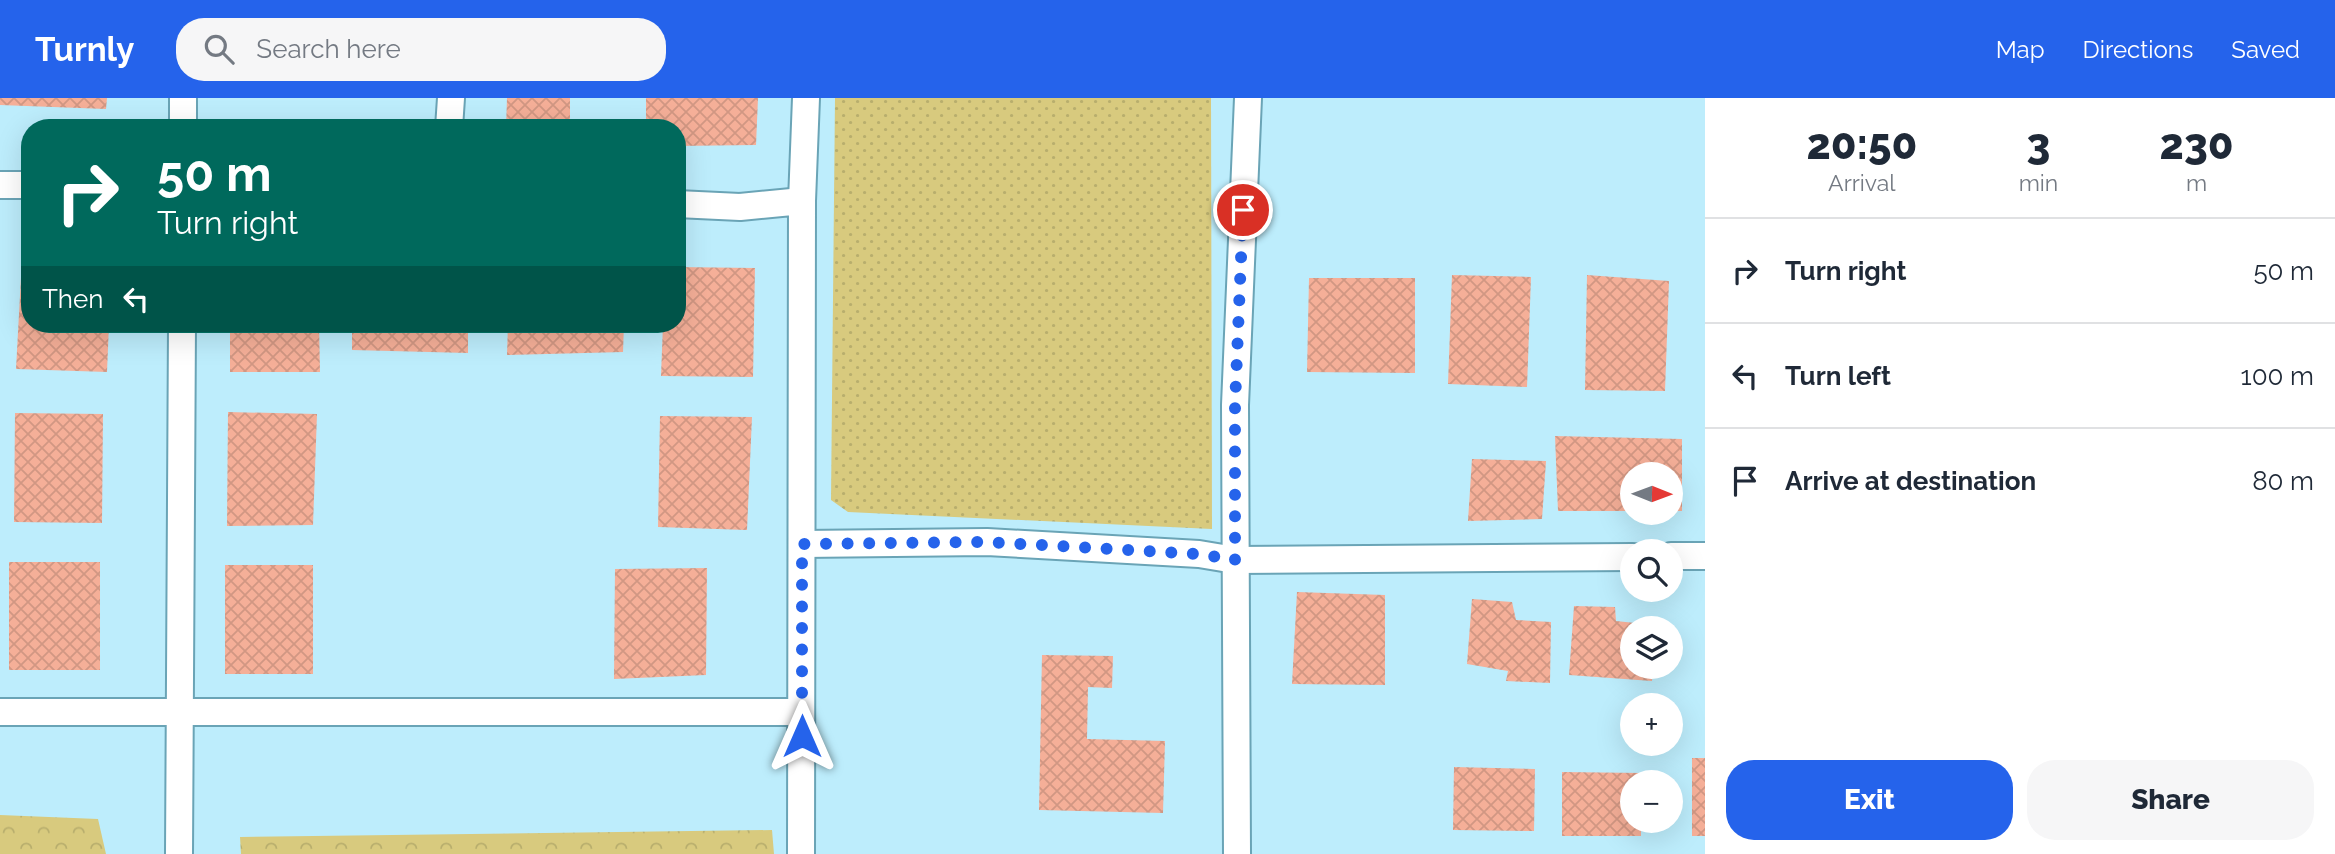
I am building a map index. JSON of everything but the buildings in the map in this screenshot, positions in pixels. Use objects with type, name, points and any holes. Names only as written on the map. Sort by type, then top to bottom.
[{"type":"street","points":[[183,98],[183,119]]},
{"type":"street","points":[[450,119],[451,98]]},
{"type":"street","points":[[801,854],[802,201],[806,98]]},
{"type":"street","points":[[1237,854],[1235,405],[1248,98]]},
{"type":"street","points":[[0,185],[21,185]]},
{"type":"street","points":[[686,204],[740,207],[802,201]]},
{"type":"street","points":[[179,854],[182,333]]},
{"type":"street","points":[[802,544],[987,542],[1199,554],[1235,560],[1620,557]]},
{"type":"street","points":[[1683,556],[1705,556]]},
{"type":"street","points":[[0,712],[802,712]]},
{"type":"green space","points":[[835,98],[1211,98],[1212,529],[848,512],[831,500]]},
{"type":"green space","points":[[0,815],[98,819],[106,854],[0,854]]},
{"type":"green space","points":[[772,830],[774,854],[241,854],[240,837]]},
{"type":"route","points":[[802,736],[802,544],[987,542],[1199,554],[1235,560],[1235,405],[1243,210]]}]
